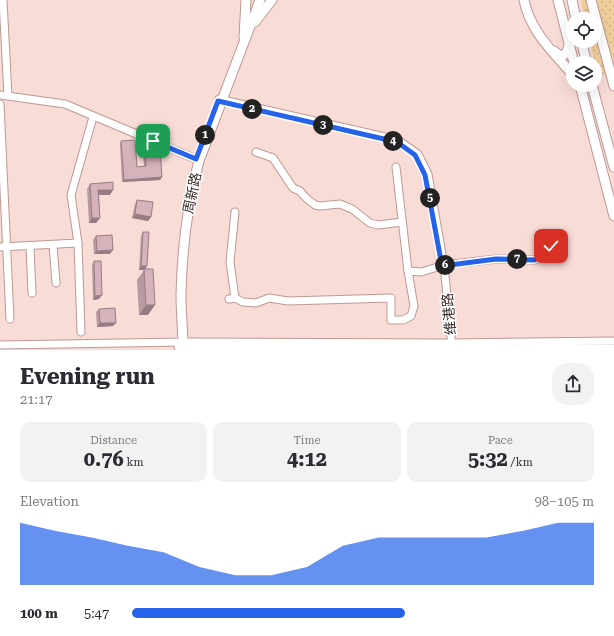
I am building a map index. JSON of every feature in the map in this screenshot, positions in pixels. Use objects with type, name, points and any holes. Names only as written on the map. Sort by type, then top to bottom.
[{"type":"main road","points":[[245,37],[246,0]]},
{"type":"main road","name":"周新路","points":[[182,346],[179,295],[180,257],[184,218],[190,183],[196,159],[259,0]]},
{"type":"main road","points":[[245,37],[272,0]]},
{"type":"main road","points":[[525,0],[537,29],[556,53],[560,56],[564,56],[568,48]]},
{"type":"main road","points":[[525,0],[530,20],[535,30],[566,67]]},
{"type":"main road","points":[[558,0],[566,33]]},
{"type":"main road","points":[[572,0],[575,12]]},
{"type":"main road","points":[[590,0],[593,12]]},
{"type":"main road","points":[[590,0],[614,90]]},
{"type":"main road","points":[[602,43],[612,78]]},
{"type":"main road","points":[[582,92],[614,216]]},
{"type":"main road","points":[[594,92],[614,167]]},
{"type":"main road","name":"周新路","points":[[182,346],[181,295],[186,219],[198,161],[220,100]]},
{"type":"main road","points":[[605,133],[614,142]]},
{"type":"street","points":[[3,0],[8,96]]},
{"type":"street","points":[[0,95],[65,104],[196,159]]},
{"type":"street","name":"维港路","points":[[220,100],[397,142],[415,155],[425,175],[443,265],[451,347]]},
{"type":"street","points":[[0,104],[3,247],[10,319]]},
{"type":"street","points":[[81,332],[78,243],[71,195],[93,117]]},
{"type":"street","points":[[256,152],[273,158],[293,188],[300,191],[315,205],[340,204],[352,208],[370,223],[378,225],[402,222]]},
{"type":"street","points":[[235,212],[230,262],[232,299],[242,302],[256,303],[269,298],[288,301],[392,298],[391,320],[403,320],[411,316],[414,306],[408,271],[396,167]]},
{"type":"street","points":[[3,247],[78,243]]},
{"type":"street","points":[[53,245],[56,283]]},
{"type":"street","points":[[30,246],[32,293]]},
{"type":"street","points":[[408,271],[422,272],[443,265],[496,259],[534,260],[548,255],[551,246]]},
{"type":"street","points":[[451,347],[614,341]]},
{"type":"street","points":[[0,345],[89,347]]},
{"type":"street","points":[[0,350],[182,346],[614,348]]},
{"type":"shaded area","points":[[581,0],[614,0],[614,73],[602,74],[602,56],[593,56],[591,48],[602,48],[602,12],[584,12]]},
{"type":"building","points":[[135,140],[137,167],[146,166],[145,151],[160,150],[162,177],[124,180],[121,141]]},
{"type":"building","points":[[113,182],[113,190],[98,190],[100,218],[92,218],[90,184]]},
{"type":"building","points":[[137,200],[153,202],[151,217],[135,214]]},
{"type":"building","points":[[143,232],[149,232],[147,266],[141,266]]},
{"type":"building","points":[[112,235],[113,250],[97,251],[96,236]]},
{"type":"building","points":[[94,261],[101,261],[102,295],[95,296]]},
{"type":"building","points":[[144,269],[153,269],[155,305],[146,305]]},
{"type":"building","points":[[115,308],[116,323],[100,323],[99,309]]},
{"type":"route","points":[[153,141],[196,159],[218,101],[397,142],[415,155],[425,175],[442,266],[496,259],[534,260],[548,255],[551,246]]}]
